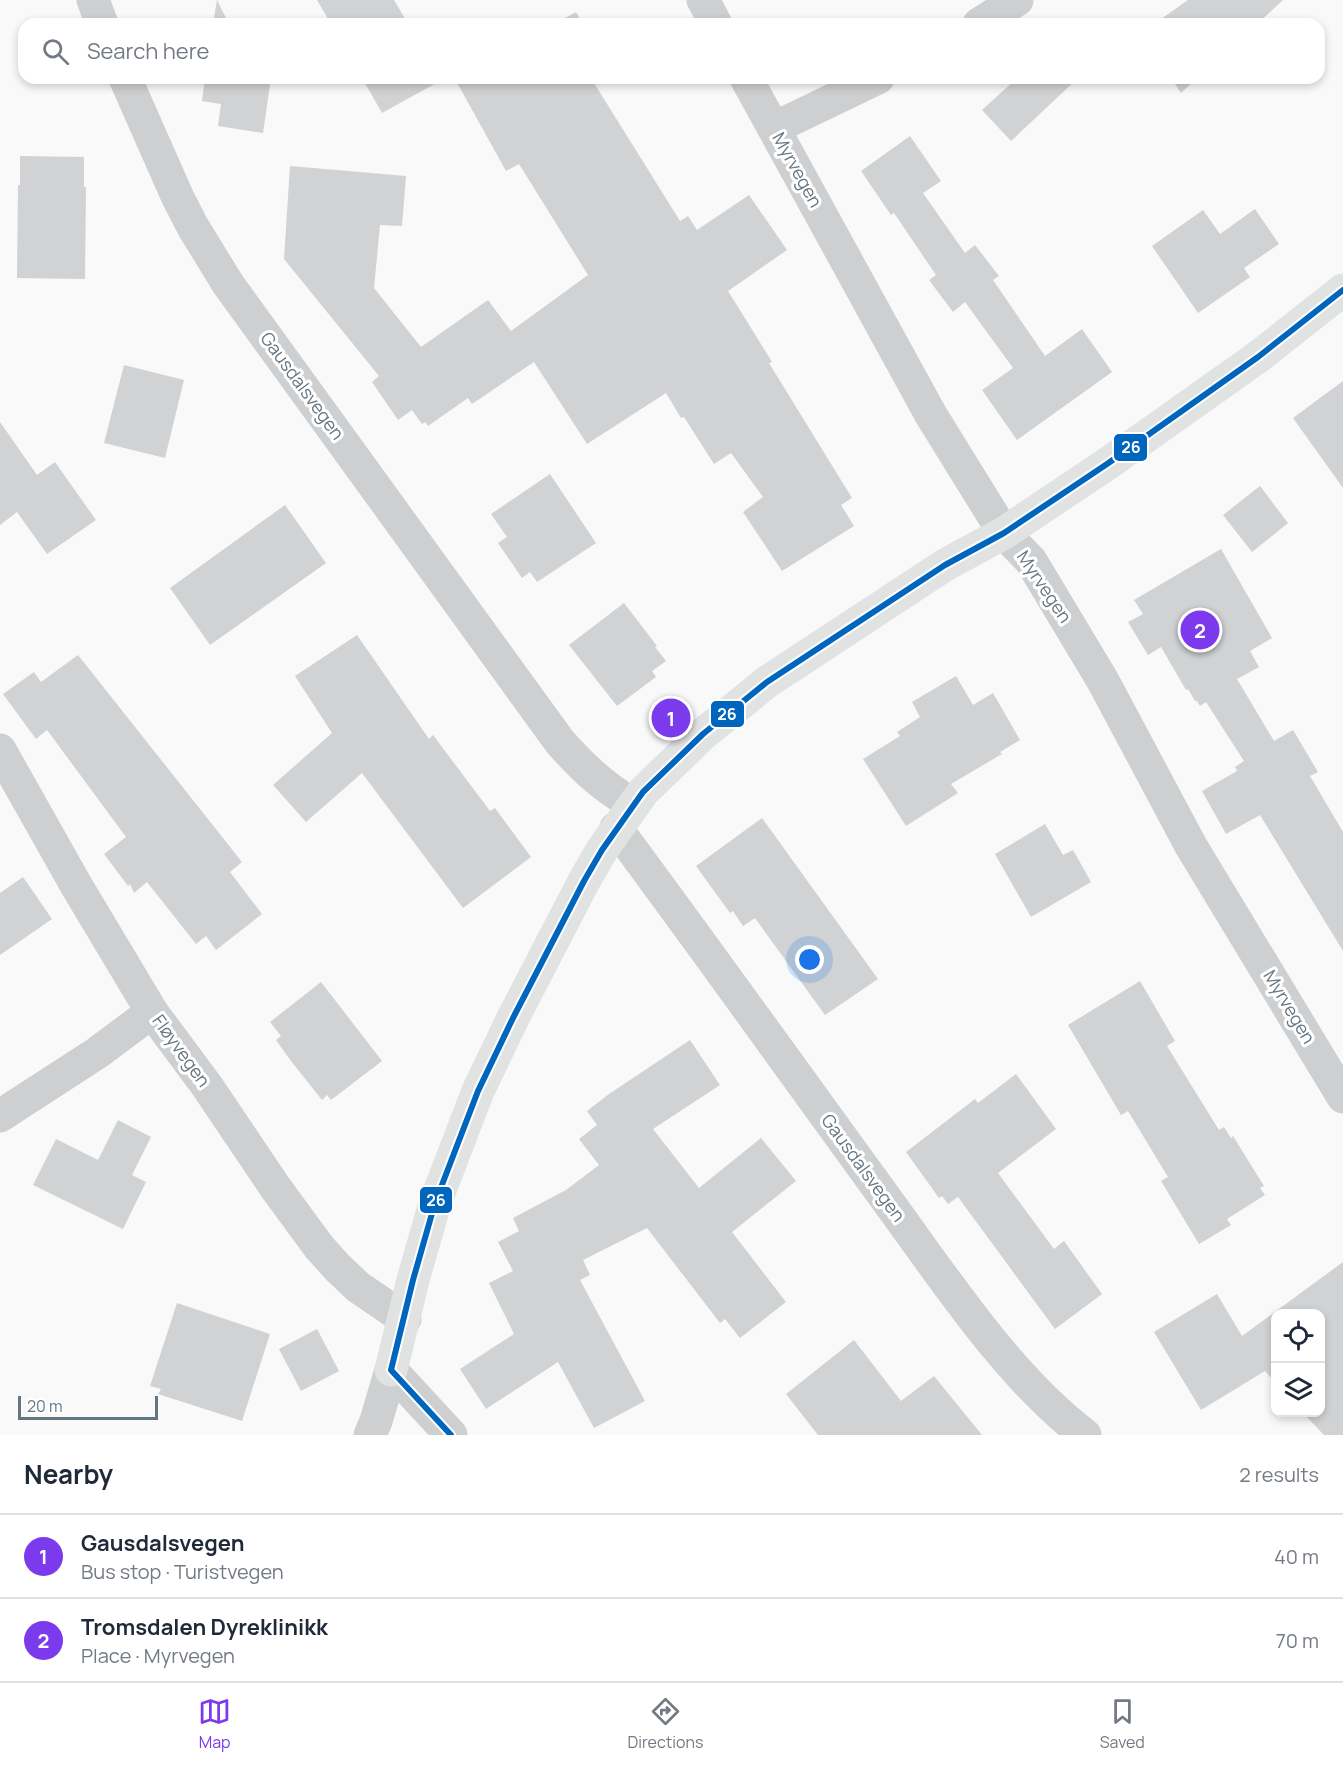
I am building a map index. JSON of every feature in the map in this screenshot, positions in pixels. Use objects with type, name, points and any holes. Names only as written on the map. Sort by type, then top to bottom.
[{"type":"street","points":[[93,0],[100,18]]},
{"type":"street","points":[[703,0],[713,18]]},
{"type":"street","points":[[988,18],[1017,0]]},
{"type":"street","name":"Gausdalsvegen","points":[[127,84],[178,198],[228,284],[560,742],[584,769],[603,785],[718,964],[952,1289],[1015,1369],[1052,1407],[1085,1435]]},
{"type":"street","name":"Myrvegen","points":[[749,84],[925,404],[1004,533],[1031,561],[1103,681],[1191,846],[1343,1097]]},
{"type":"street","points":[[774,128],[866,84]]},
{"type":"street","points":[[370,1435],[391,1370],[435,1203],[478,1090],[584,881],[625,816],[662,772],[702,734],[767,682],[945,565],[1004,533],[1107,464],[1224,381],[1342,292]]},
{"type":"street","name":"Fløyvegen","points":[[0,750],[76,885],[152,1012],[207,1086],[275,1187],[319,1247],[358,1287],[405,1320]]},
{"type":"street","points":[[0,1116],[97,1053],[152,1012]]},
{"type":"street","points":[[391,1370],[451,1435]]},
{"type":"building","points":[[217,0],[226,18],[214,18]]},
{"type":"building","points":[[317,0],[394,0],[404,18],[328,18]]},
{"type":"building","points":[[1188,0],[1283,0],[1264,18],[1162,18]]},
{"type":"building","points":[[576,12],[580,18],[565,18]]},
{"type":"building","points":[[204,84],[270,84],[263,133],[218,126],[221,104],[202,101]]},
{"type":"building","points":[[365,84],[435,84],[382,113]]},
{"type":"building","points":[[458,84],[595,84],[680,221],[688,216],[697,230],[749,195],[787,250],[728,291],[772,362],[769,363],[852,498],[841,505],[854,526],[782,571],[743,512],[763,497],[731,453],[714,464],[666,393],[587,444],[534,362],[472,404],[468,398],[428,426],[425,422],[422,424],[412,410],[398,420],[372,382],[379,376],[284,259],[290,166],[406,176],[402,226],[380,225],[374,288],[421,347],[488,300],[511,331],[588,275],[519,164],[506,171]]},
{"type":"building","points":[[1010,84],[1072,84],[1011,141],[982,110]]},
{"type":"building","points":[[1175,84],[1191,84],[1181,93]]},
{"type":"building","points":[[910,136],[941,181],[923,193],[965,253],[975,245],[999,276],[993,280],[1045,356],[1082,329],[1112,372],[1017,440],[982,390],[1013,368],[965,302],[953,312],[929,280],[936,275],[894,213],[891,215],[861,171]]},
{"type":"building","points":[[20,156],[84,157],[85,279],[17,278]]},
{"type":"building","points":[[1255,209],[1279,244],[1244,268],[1250,277],[1198,313],[1152,246],[1203,210],[1220,234]]},
{"type":"building","points":[[124,365],[184,380],[165,458],[104,443]]},
{"type":"building","points":[[1343,381],[1343,488],[1293,418]]},
{"type":"building","points":[[0,422],[37,475],[55,462],[96,520],[47,554],[17,512],[0,525]]},
{"type":"building","points":[[550,474],[596,543],[537,582],[530,572],[522,578],[498,543],[507,537],[491,514]]},
{"type":"building","points":[[1260,486],[1288,523],[1252,552],[1223,515]]},
{"type":"building","points":[[285,505],[326,563],[210,645],[170,588]]},
{"type":"building","points":[[1221,549],[1272,638],[1250,651],[1259,667],[1237,679],[1274,741],[1293,730],[1318,772],[1310,776],[1343,832],[1343,951],[1260,815],[1226,834],[1202,791],[1237,771],[1235,767],[1244,761],[1206,702],[1200,706],[1188,689],[1186,690],[1161,647],[1148,655],[1128,622],[1143,614],[1134,600]]},
{"type":"building","points":[[624,603],[666,661],[652,671],[656,677],[617,706],[569,645]]},
{"type":"building","points":[[357,635],[429,739],[433,735],[490,811],[495,808],[531,857],[463,908],[362,773],[306,822],[273,785],[332,733],[295,676]]},
{"type":"building","points":[[78,655],[242,862],[230,872],[262,914],[216,950],[206,936],[196,944],[147,882],[134,893],[130,884],[128,886],[104,854],[126,837],[47,730],[36,739],[3,694],[34,672],[41,682]]},
{"type":"building","points":[[956,676],[973,705],[993,693],[1020,740],[1000,752],[1002,754],[951,784],[958,793],[906,826],[863,759],[900,736],[897,732],[920,717],[912,702]]},
{"type":"building","points":[[762,818],[878,979],[825,1015],[755,918],[743,926],[733,911],[730,913],[696,866]]},
{"type":"building","points":[[1045,824],[1063,855],[1073,850],[1091,882],[1031,917],[995,854]]},
{"type":"building","points":[[23,877],[52,919],[0,955],[0,893]]},
{"type":"building","points":[[1140,981],[1175,1041],[1167,1046],[1219,1130],[1224,1127],[1231,1138],[1233,1136],[1264,1186],[1260,1188],[1265,1195],[1227,1219],[1231,1225],[1199,1244],[1161,1181],[1168,1177],[1128,1111],[1121,1115],[1068,1025]]},
{"type":"building","points":[[321,982],[382,1061],[331,1100],[327,1095],[322,1100],[291,1061],[276,1040],[281,1036],[270,1022]]},
{"type":"building","points":[[690,1040],[720,1085],[653,1129],[699,1188],[761,1138],[796,1181],[732,1232],[786,1302],[740,1338],[725,1319],[720,1323],[647,1228],[583,1260],[590,1275],[580,1280],[645,1401],[594,1428],[558,1362],[486,1409],[460,1369],[514,1334],[489,1283],[513,1271],[498,1242],[519,1231],[513,1218],[566,1190],[599,1165],[579,1139],[597,1125],[587,1111]]},
{"type":"building","points":[[1016,1074],[1056,1129],[998,1173],[1054,1249],[1064,1241],[1102,1294],[1055,1329],[958,1197],[948,1204],[942,1196],[939,1198],[906,1152],[975,1099],[978,1103]]},
{"type":"building","points":[[118,1120],[151,1137],[132,1175],[146,1182],[123,1229],[33,1185],[56,1139],[98,1160]]},
{"type":"building","points":[[1343,1262],[1343,1435],[1324,1435],[1307,1417],[1325,1417],[1325,1309],[1279,1309]]},
{"type":"building","points":[[1217,1294],[1242,1336],[1271,1315],[1271,1378],[1265,1371],[1201,1410],[1154,1332]]},
{"type":"building","points":[[177,1303],[270,1334],[242,1421],[158,1394],[161,1389],[150,1386]]},
{"type":"building","points":[[317,1329],[339,1371],[301,1391],[279,1349]]},
{"type":"building","points":[[854,1340],[901,1401],[934,1376],[982,1435],[818,1435],[786,1394]]},
{"type":"transit line","name":"26","points":[[451,1435],[391,1370],[435,1203],[478,1091],[513,1018],[584,881],[602,850],[643,792],[703,734],[767,682],[945,565],[1004,533],[1107,464],[1258,357],[1343,290]]},
{"type":"place","name":"Tromsdalen Dyreklinikk","points":[[1200,630]]},
{"type":"place","name":"Gausdalsvegen","points":[[671,718]]}]
